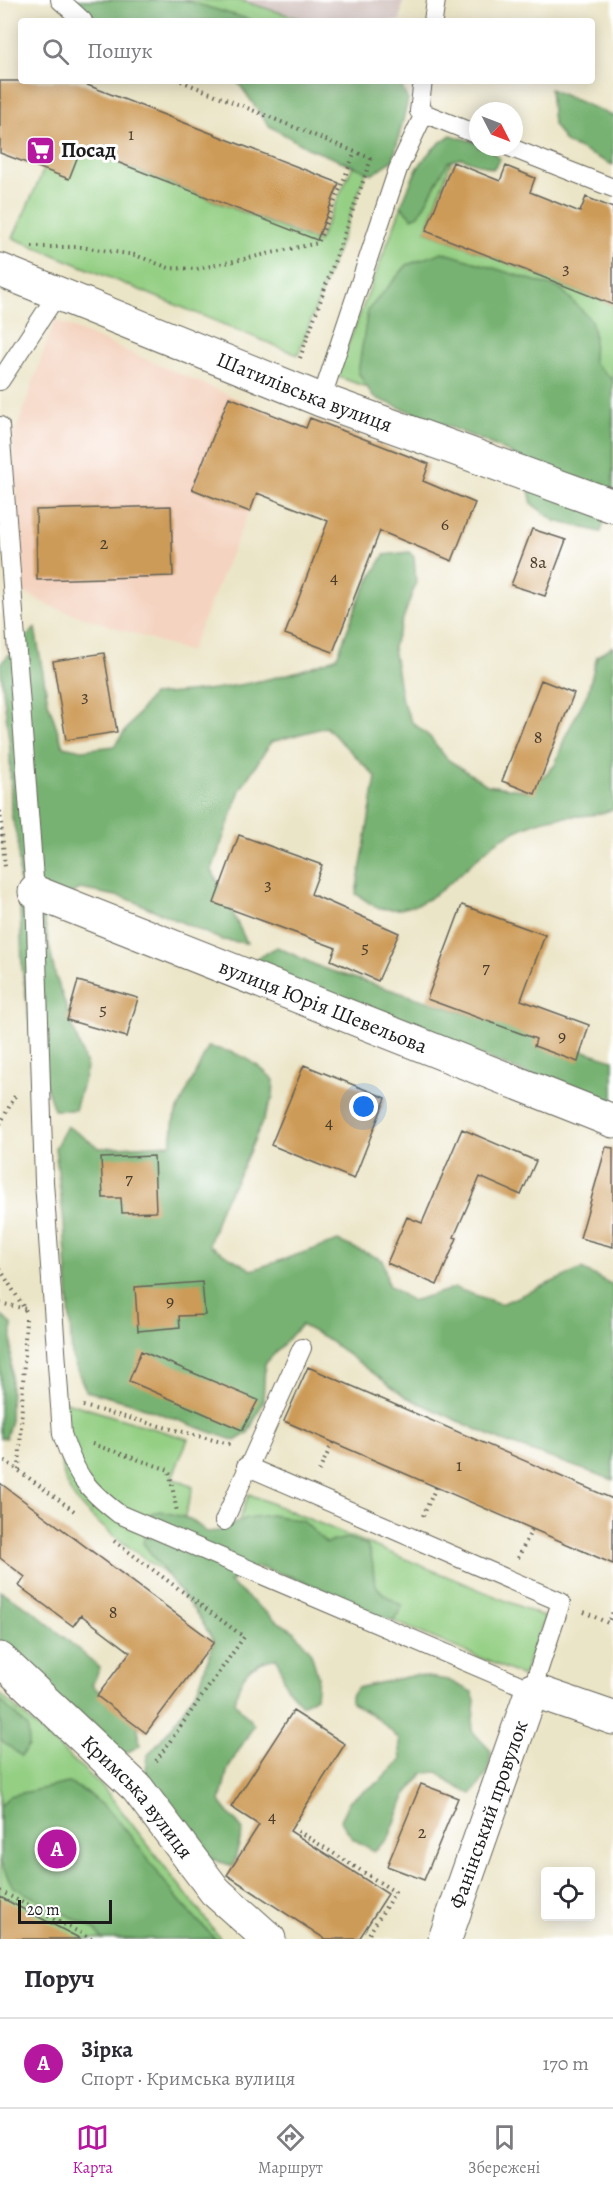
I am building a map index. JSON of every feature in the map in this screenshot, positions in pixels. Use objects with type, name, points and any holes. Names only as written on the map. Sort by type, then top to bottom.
[{"type":"street","name":"Шатилівська вулиця","points":[[0,270],[321,400],[613,506]]},
{"type":"street","name":"вулиця Юрія Шевельова","points":[[34,892],[613,1121]]},
{"type":"street","name":"Кримська вулиця","points":[[0,1659],[137,1788],[214,1891],[269,1939]]},
{"type":"street","points":[[532,1689],[613,1718]]},
{"type":"street","name":"Фанінський провулок","points":[[445,1939],[532,1689]]},
{"type":"lane","points":[[60,0],[80,18]]},
{"type":"lane","points":[[433,18],[436,0]]},
{"type":"lane","points":[[423,84],[419,111],[469,132]]},
{"type":"lane","points":[[321,400],[398,170],[424,114]]},
{"type":"lane","points":[[523,153],[613,188]]},
{"type":"lane","points":[[0,381],[58,293]]},
{"type":"lane","points":[[0,426],[7,622],[34,892],[44,1182],[59,1400],[63,1434],[73,1466],[92,1494],[119,1514],[532,1689],[561,1602],[308,1493],[251,1458]]},
{"type":"lane","points":[[224,1521],[302,1348]]},
{"type":"path","points":[[189,84],[398,170]]},
{"type":"path","points":[[22,247],[81,247],[135,255],[169,268],[197,269],[318,243],[355,152]]},
{"type":"path","points":[[299,358],[372,158]]},
{"type":"path","points":[[0,1269],[27,1310],[19,1471]]},
{"type":"path","points":[[0,1303],[27,1310]]},
{"type":"path","points":[[59,1400],[251,1458]]},
{"type":"path","points":[[63,1434],[169,1470],[176,1511],[196,1547]]},
{"type":"path","points":[[308,1493],[333,1442]]},
{"type":"path","points":[[0,1457],[85,1520]]},
{"type":"path","points":[[413,1538],[436,1487]]},
{"type":"path","points":[[508,1579],[532,1529]]},
{"type":"path","points":[[113,1541],[244,1637],[137,1788]]},
{"type":"path","points":[[561,1602],[608,1623],[613,1612]]},
{"type":"path","points":[[297,1832],[395,1892],[366,1939]]},
{"type":"path","points":[[0,1891],[92,1939]]},
{"type":"shaded area","points":[[199,0],[403,0],[400,18],[256,18]]},
{"type":"shaded area","points":[[55,320],[287,420],[190,652],[50,606],[24,592],[13,439]]},
{"type":"green space","points":[[67,0],[183,0],[245,18],[90,18]]},
{"type":"green space","points":[[69,0],[239,0],[298,18],[99,18]]},
{"type":"green space","points":[[239,84],[400,84],[408,100],[393,160],[373,174],[308,148],[269,126]]},
{"type":"green space","points":[[550,89],[613,116],[613,165],[565,142],[553,124]]},
{"type":"green space","points":[[451,135],[469,140],[469,156],[496,156],[500,159],[493,169],[461,158],[448,162],[419,215],[412,218],[401,206],[425,157]]},
{"type":"green space","points":[[81,148],[318,242],[357,157],[369,165],[298,355],[13,238],[44,169]]},
{"type":"green space","points":[[451,161],[426,231],[613,305],[613,477],[336,376],[417,167]]},
{"type":"green space","points":[[442,252],[561,289],[591,320],[594,334],[593,362],[613,380],[613,493],[601,532],[555,521],[532,504],[522,459],[482,440],[373,397],[358,372],[368,310],[407,265]]},
{"type":"green space","points":[[409,552],[414,557],[416,583],[393,647],[402,701],[412,722],[430,737],[447,759],[487,785],[528,791],[555,765],[565,737],[588,692],[597,656],[613,646],[613,809],[596,814],[553,818],[526,827],[495,843],[443,889],[429,898],[414,906],[398,909],[380,908],[356,894],[376,777],[326,727],[271,742],[240,790],[212,870],[247,943],[222,940],[126,898],[80,889],[42,910],[55,974],[87,1068],[75,1110],[54,1110],[33,1049],[22,967],[18,841],[11,814],[10,748],[0,664],[35,628],[48,702],[63,746],[82,750],[114,746],[152,695],[246,684],[293,673],[337,657],[360,597],[384,555]]},
{"type":"green space","points":[[277,947],[322,968],[613,1060],[613,1108],[248,963]]},
{"type":"green space","points":[[208,1047],[244,1057],[274,1080],[273,1097],[240,1173],[221,1207],[209,1245],[252,1270],[338,1241],[383,1260],[388,1285],[412,1301],[455,1288],[501,1304],[582,1269],[613,1285],[613,1480],[502,1441],[406,1397],[324,1337],[301,1325],[265,1364],[263,1402],[248,1433],[235,1441],[128,1402],[86,1391],[72,1357],[64,1223],[55,1148],[67,1126],[100,1148],[171,1144],[174,1118]]},
{"type":"green space","points":[[0,1315],[12,1324],[10,1424],[6,1438],[0,1438]]},
{"type":"green space","points":[[59,1400],[188,1439],[172,1478],[193,1487],[168,1576],[88,1514],[70,1491],[61,1458]]},
{"type":"green space","points":[[249,1494],[545,1617],[523,1676],[227,1551]]},
{"type":"green space","points":[[161,1511],[190,1519],[207,1532],[218,1531],[247,1518],[271,1515],[303,1521],[326,1543],[347,1538],[367,1545],[376,1585],[389,1598],[403,1606],[394,1620],[376,1617],[300,1579],[257,1567],[229,1582],[275,1620],[294,1631],[310,1650],[318,1676],[316,1697],[302,1705],[287,1688],[277,1658],[252,1667],[239,1685],[235,1703],[254,1725],[228,1768],[220,1802],[243,1830],[233,1866],[196,1854],[145,1777],[148,1755],[173,1725],[199,1686],[214,1642],[199,1617],[143,1543],[151,1513]]},
{"type":"green space","points":[[0,1591],[32,1610],[100,1668],[92,1685],[138,1727],[140,1745],[121,1756],[0,1646]]},
{"type":"green space","points":[[415,1675],[448,1680],[472,1692],[475,1700],[472,1731],[491,1751],[488,1770],[471,1794],[450,1783],[438,1772],[424,1773],[405,1796],[389,1838],[374,1851],[353,1839],[340,1820],[350,1800],[379,1782],[401,1760],[399,1739],[377,1718],[351,1703],[351,1696],[357,1688]]},
{"type":"green space","points":[[0,1694],[103,1787],[221,1939],[0,1939]]},
{"type":"green space","points":[[0,1700],[28,1727],[29,1746],[21,1756],[0,1739]]},
{"type":"green space","points":[[68,1783],[85,1791],[114,1816],[175,1895],[215,1939],[102,1939],[96,1930],[13,1887],[0,1862],[0,1807],[9,1796]]},
{"type":"building","points":[[0,81],[18,81],[18,84],[85,84],[339,183],[317,240],[81,148],[69,179],[0,153]]},
{"type":"building","points":[[453,162],[500,181],[506,166],[535,178],[530,192],[580,212],[586,197],[613,208],[613,305],[426,231]]},
{"type":"building","points":[[229,397],[306,428],[310,418],[429,464],[423,481],[475,503],[452,561],[380,531],[333,652],[285,634],[328,521],[257,493],[250,512],[192,489]]},
{"type":"building","points":[[171,506],[173,576],[37,580],[36,510]]},
{"type":"building","points":[[532,529],[566,540],[545,596],[511,585]]},
{"type":"building","points":[[104,653],[117,732],[66,740],[53,661]]},
{"type":"building","points":[[541,680],[574,693],[535,794],[502,781]]},
{"type":"building","points":[[239,835],[322,865],[311,894],[399,933],[378,981],[331,960],[336,948],[214,903]]},
{"type":"building","points":[[462,905],[545,935],[521,1000],[589,1025],[578,1062],[534,1046],[536,1039],[427,999]]},
{"type":"building","points":[[78,981],[138,998],[127,1037],[67,1020]]},
{"type":"building","points":[[304,1065],[386,1098],[354,1179],[271,1145]]},
{"type":"building","points":[[462,1129],[536,1161],[521,1195],[480,1177],[454,1237],[457,1238],[437,1285],[387,1263],[407,1217],[422,1223]]},
{"type":"building","points":[[606,1147],[613,1148],[613,1247],[580,1238]]},
{"type":"building","points":[[154,1156],[156,1212],[122,1213],[121,1198],[103,1198],[101,1158]]},
{"type":"building","points":[[202,1282],[205,1315],[179,1316],[180,1327],[138,1331],[135,1287]]},
{"type":"building","points":[[141,1351],[258,1400],[242,1430],[129,1381]]},
{"type":"building","points":[[308,1367],[613,1499],[613,1564],[284,1421]]},
{"type":"building","points":[[0,1483],[214,1642],[146,1733],[97,1696],[130,1652],[81,1615],[73,1626],[19,1586],[25,1577],[0,1558]]},
{"type":"building","points":[[293,1711],[345,1744],[290,1831],[388,1894],[359,1939],[325,1939],[227,1875],[259,1825],[231,1807]]},
{"type":"building","points":[[421,1784],[458,1798],[424,1880],[387,1866]]},
{"type":"building","points":[[0,1897],[81,1939],[0,1939]]},
{"type":"place","name":"Посад","points":[[40,150]]},
{"type":"place","name":"Зірка","points":[[57,1849]]}]
